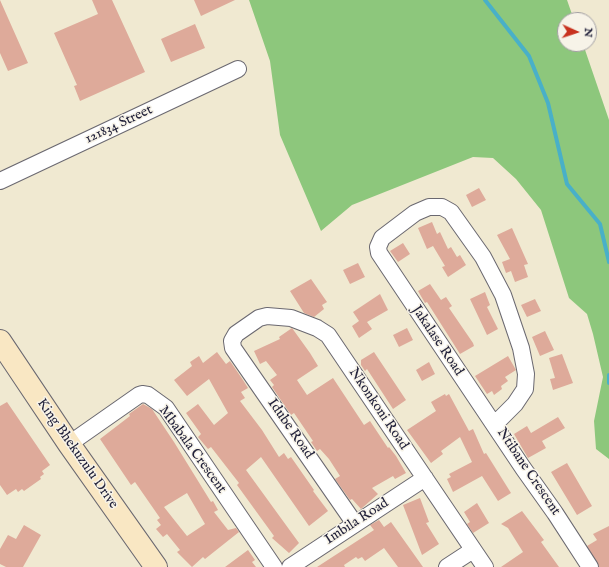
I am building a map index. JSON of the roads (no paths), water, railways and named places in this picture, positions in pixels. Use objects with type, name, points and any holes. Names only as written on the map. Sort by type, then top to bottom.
[{"type":"street","name":"121834 Street","points":[[0,180],[238,69]]},
{"type":"street","name":"Ntibane Crescent","points":[[380,257],[378,247],[382,238],[423,209],[435,206],[442,207],[451,212],[457,218],[483,257],[503,295],[521,348],[524,362],[526,379],[523,393],[515,404],[495,424],[590,567]]},
{"type":"street","name":"Jakalase Road","points":[[380,257],[495,424]]},
{"type":"street","name":"Nkonkoni Road","points":[[236,334],[260,318],[267,316],[283,316],[300,320],[326,333],[485,567]]},
{"type":"street","name":"Idube Road","points":[[236,334],[232,341],[233,348],[355,524]]},
{"type":"street","name":"King Bhekuzulu Drive","points":[[2,348],[68,444],[156,567]]},
{"type":"street","name":"Mbabala Crescent","points":[[68,444],[138,395],[148,395],[166,408],[274,567]]},
{"type":"street","name":"Imbila Road","points":[[290,567],[425,478]]},
{"type":"street","points":[[447,567],[473,550]]},
{"type":"waterway","points":[[485,0],[529,56],[548,103],[567,184],[600,224],[609,262]]},
{"type":"waterway","points":[[609,375],[609,383]]}]
